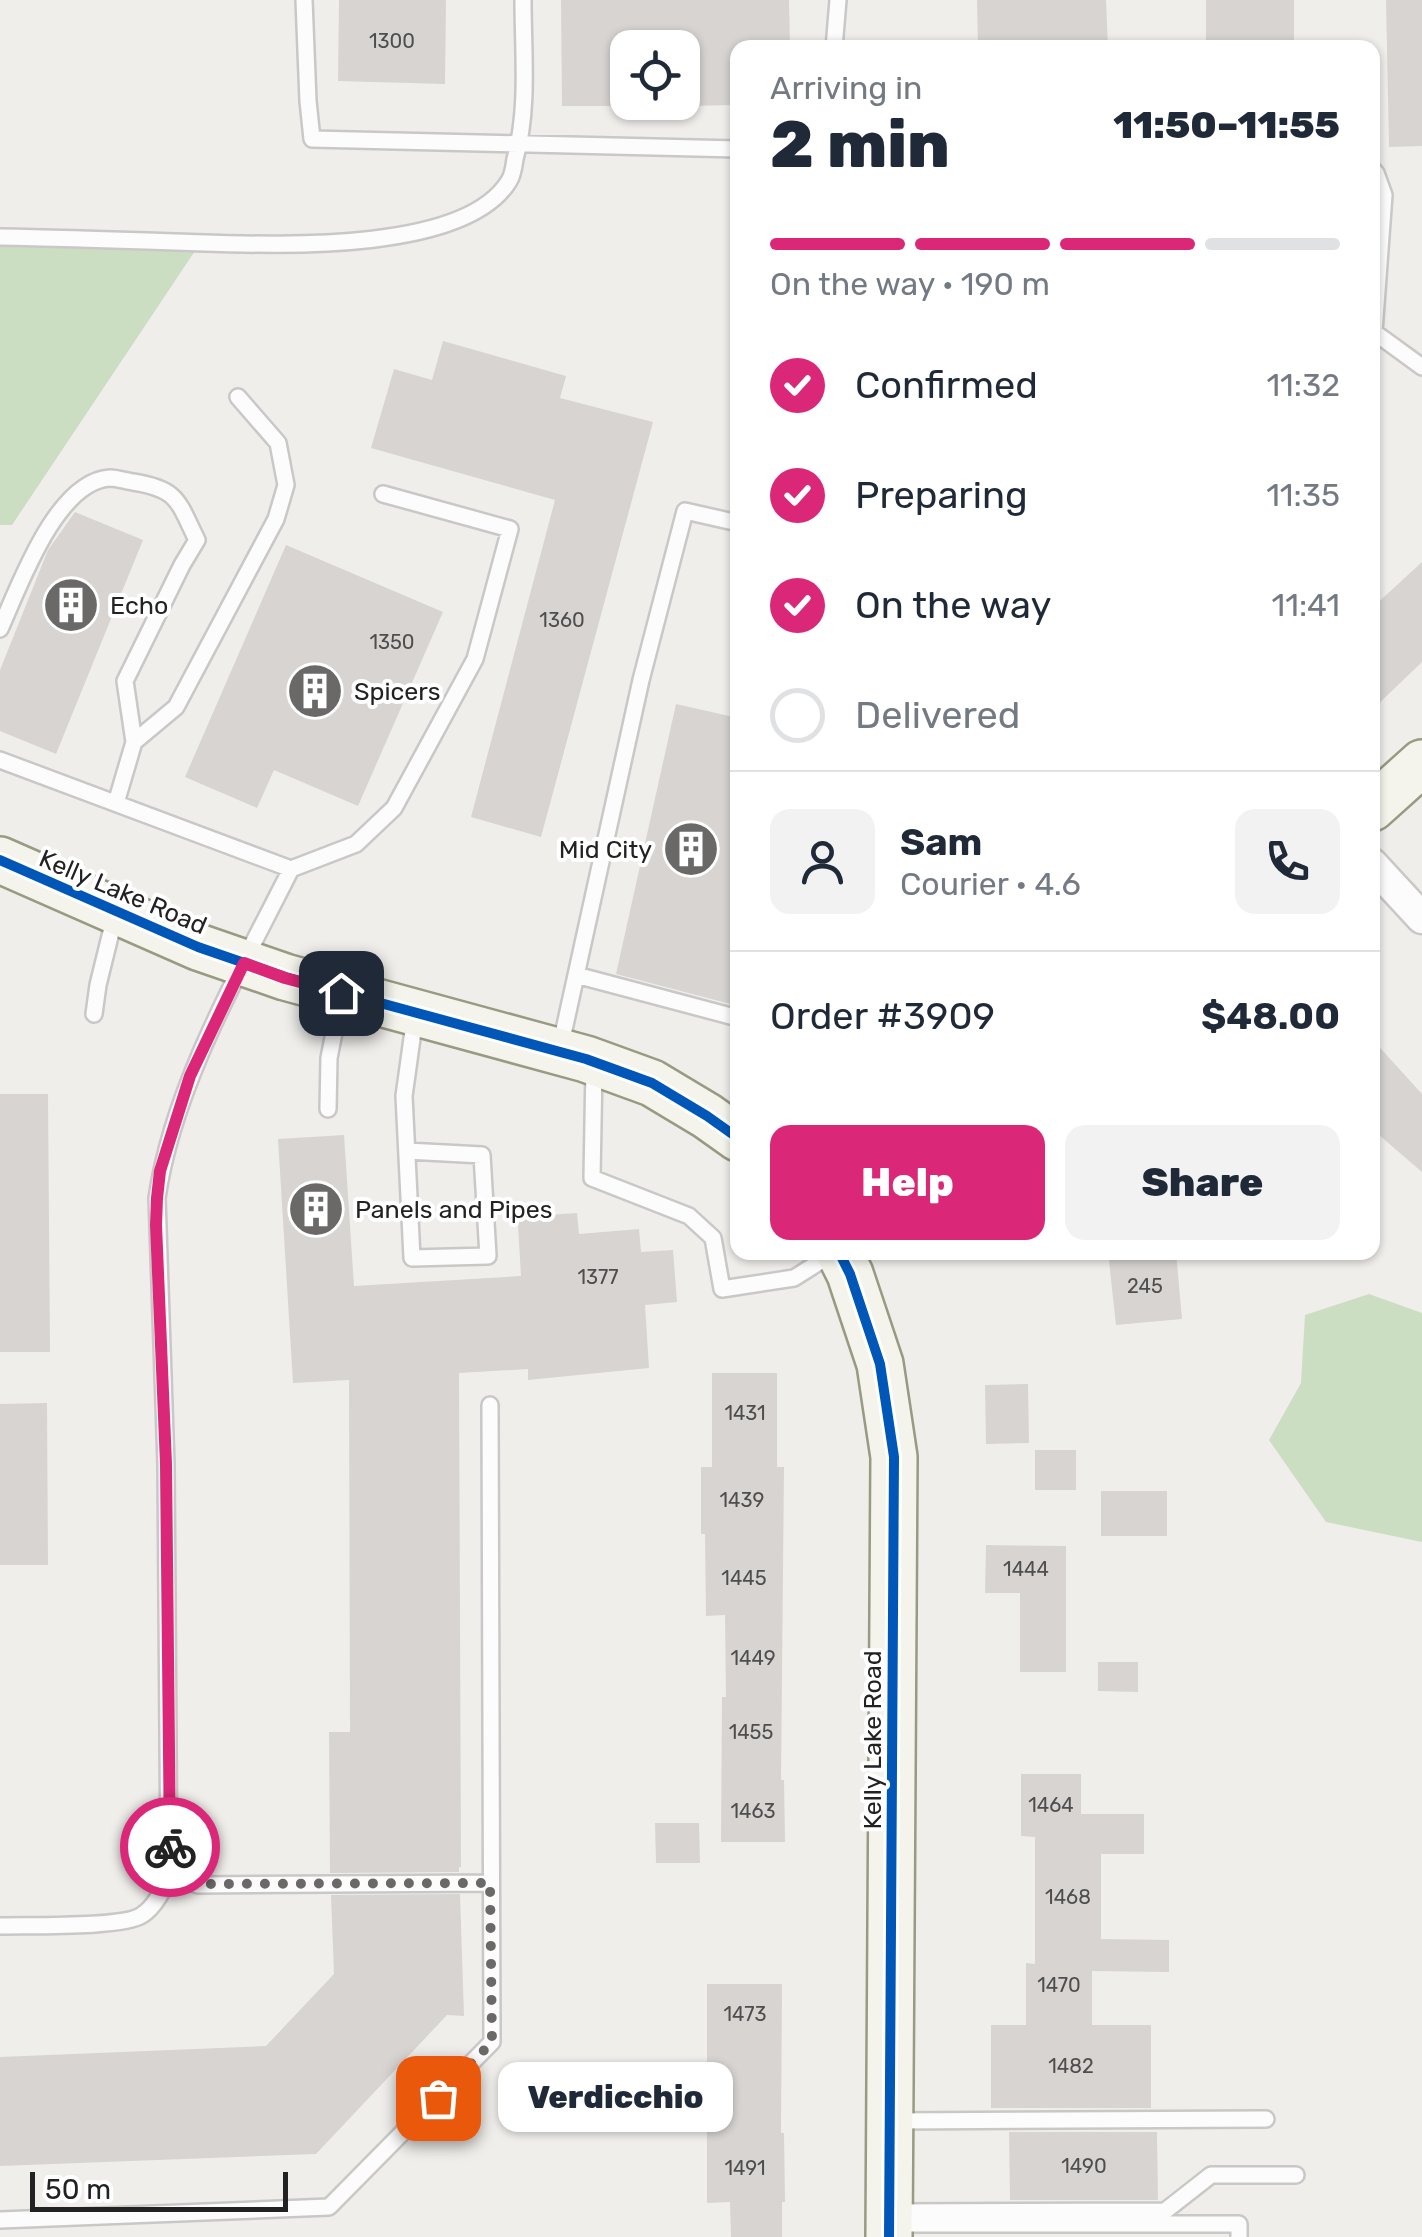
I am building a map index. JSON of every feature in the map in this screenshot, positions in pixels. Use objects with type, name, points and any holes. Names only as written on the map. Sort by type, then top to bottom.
[{"type":"street","points":[[1380,801],[1422,763]]},
{"type":"street","name":"Kelly Lake Road","points":[[0,860],[198,947],[285,978],[576,1057],[652,1083],[730,1132]]},
{"type":"street","points":[[1380,873],[1422,918]]},
{"type":"street","name":"Kelly Lake Road","points":[[842,1260],[880,1364],[894,1457],[889,2225]]},
{"type":"lane","points":[[304,0],[312,139],[730,150]]},
{"type":"lane","points":[[0,237],[308,245],[389,238],[454,222],[490,202],[510,180],[524,100],[523,0]]},
{"type":"lane","points":[[835,40],[838,0]]},
{"type":"lane","points":[[1380,184],[1384,195],[1380,245]]},
{"type":"lane","points":[[1380,337],[1422,366]]},
{"type":"lane","points":[[134,742],[176,707],[276,519],[286,485],[278,443],[238,396]]},
{"type":"lane","points":[[0,629],[44,533],[77,490],[108,478],[156,485],[176,497],[197,540],[126,681],[134,742],[116,804]]},
{"type":"lane","points":[[0,760],[292,869],[356,844],[394,808],[475,659],[510,529],[383,494]]},
{"type":"lane","points":[[730,521],[684,511],[576,974],[576,1057],[592,1178],[688,1216],[713,1238],[722,1289],[794,1278],[824,1260]]},
{"type":"lane","points":[[0,1926],[111,1923],[140,1918],[153,1906],[169,1876],[166,1484],[156,1225],[160,1171],[190,1076],[292,869]]},
{"type":"lane","points":[[94,1014],[116,912]]},
{"type":"lane","points":[[576,974],[730,1016]]},
{"type":"lane","points":[[328,1109],[329,1058],[341,993]]},
{"type":"lane","points":[[407,1151],[482,1155],[488,1256],[412,1258],[404,1096],[416,1013]]},
{"type":"lane","points":[[0,2220],[330,2207],[492,2042],[490,1405]]},
{"type":"lane","points":[[169,1876],[198,1884],[490,1883]]},
{"type":"lane","points":[[890,2121],[1266,2118]]},
{"type":"lane","points":[[889,2225],[1165,2211],[1211,2175],[1296,2175]]},
{"type":"lane","points":[[889,2225],[1239,2224],[1239,2237]]},
{"type":"green space","points":[[0,235],[203,239],[12,525],[0,525]]},
{"type":"green space","points":[[1369,1294],[1422,1313],[1422,1542],[1326,1522],[1269,1440],[1301,1383],[1305,1315]]},
{"type":"building","points":[[339,0],[446,0],[445,84],[338,81]]},
{"type":"building","points":[[561,0],[789,0],[790,40],[730,40],[730,105],[700,106],[700,30],[610,30],[610,106],[562,106]]},
{"type":"building","points":[[977,0],[1106,0],[1108,40],[978,40]]},
{"type":"building","points":[[1206,0],[1294,0],[1294,40],[1206,40]]},
{"type":"building","points":[[1386,0],[1422,0],[1422,146],[1389,147]]},
{"type":"building","points":[[443,341],[566,376],[560,398],[653,422],[541,837],[471,817],[555,500],[371,448],[394,369],[432,380]]},
{"type":"building","name":"Echo","points":[[75,512],[143,540],[56,754],[0,731],[0,670],[48,550]]},
{"type":"building","name":"Spicers","points":[[286,545],[443,612],[358,806],[274,770],[257,808],[185,777]]},
{"type":"building","points":[[1422,562],[1422,662],[1380,702],[1380,601]]},
{"type":"building","name":"Mid City","points":[[676,704],[730,716],[730,1004],[616,974]]},
{"type":"building","points":[[1380,1048],[1422,1094],[1422,1172],[1380,1136]]},
{"type":"building","points":[[0,1094],[48,1094],[50,1352],[0,1352]]},
{"type":"building","points":[[344,1135],[354,1286],[521,1276],[517,1208],[547,1205],[547,1215],[577,1213],[579,1234],[639,1229],[641,1252],[673,1250],[677,1302],[645,1305],[649,1368],[528,1380],[528,1369],[459,1373],[459,1872],[330,1873],[329,1732],[350,1732],[349,1380],[293,1383],[278,1139]]},
{"type":"building","points":[[1109,1260],[1177,1260],[1182,1319],[1116,1325]]},
{"type":"building","points":[[712,1373],[777,1373],[777,1467],[784,1467],[781,1780],[785,1842],[721,1842],[725,1615],[706,1616],[705,1534],[701,1534],[701,1467],[712,1467]]},
{"type":"building","points":[[1028,1384],[1029,1443],[986,1444],[985,1385]]},
{"type":"building","points":[[47,1403],[48,1565],[0,1565],[0,1404]]},
{"type":"building","points":[[1035,1450],[1076,1450],[1076,1490],[1035,1490]]},
{"type":"building","points":[[1101,1491],[1167,1491],[1167,1536],[1101,1536]]},
{"type":"building","points":[[986,1545],[1066,1546],[1066,1672],[1020,1672],[1020,1593],[985,1593]]},
{"type":"building","points":[[1098,1662],[1138,1662],[1138,1692],[1098,1691]]},
{"type":"building","points":[[1021,1774],[1081,1774],[1081,1814],[1144,1814],[1144,1854],[1101,1854],[1101,1939],[1169,1940],[1169,1972],[1092,1971],[1092,2025],[1151,2025],[1151,2108],[991,2108],[991,2025],[1026,2025],[1026,1963],[1035,1964],[1035,1837],[1021,1836]]},
{"type":"building","points":[[655,1823],[699,1823],[700,1863],[656,1863]]},
{"type":"building","points":[[460,1894],[464,2016],[447,2015],[316,2154],[0,2166],[0,2057],[266,2046],[334,1974],[331,1895]]},
{"type":"building","points":[[707,1984],[782,1984],[782,2237],[731,2237],[730,2202],[707,2203]]},
{"type":"building","points":[[1009,2132],[1157,2132],[1158,2200],[1010,2200]]},
{"type":"cycle path","points":[[0,860],[198,947],[285,977],[586,1059],[652,1083],[730,1132]]},
{"type":"cycle path","points":[[843,1260],[880,1364],[894,1457],[889,2237]]},
{"type":"way so far","points":[[170,1847],[169,1876],[198,1884],[490,1883],[492,2042],[438,2098]]},
{"type":"place","name":"Echo","points":[[71,605]]},
{"type":"place","name":"Spicers","points":[[315,691]]},
{"type":"place","name":"Mid City","points":[[691,849]]},
{"type":"place","name":"Panels and Pipes","points":[[316,1209]]},
{"type":"place","name":"Verdicchio","points":[[438,2098]]},
{"type":"route","points":[[170,1847],[166,1464],[156,1225],[160,1171],[190,1076],[244,963],[341,993]]}]
